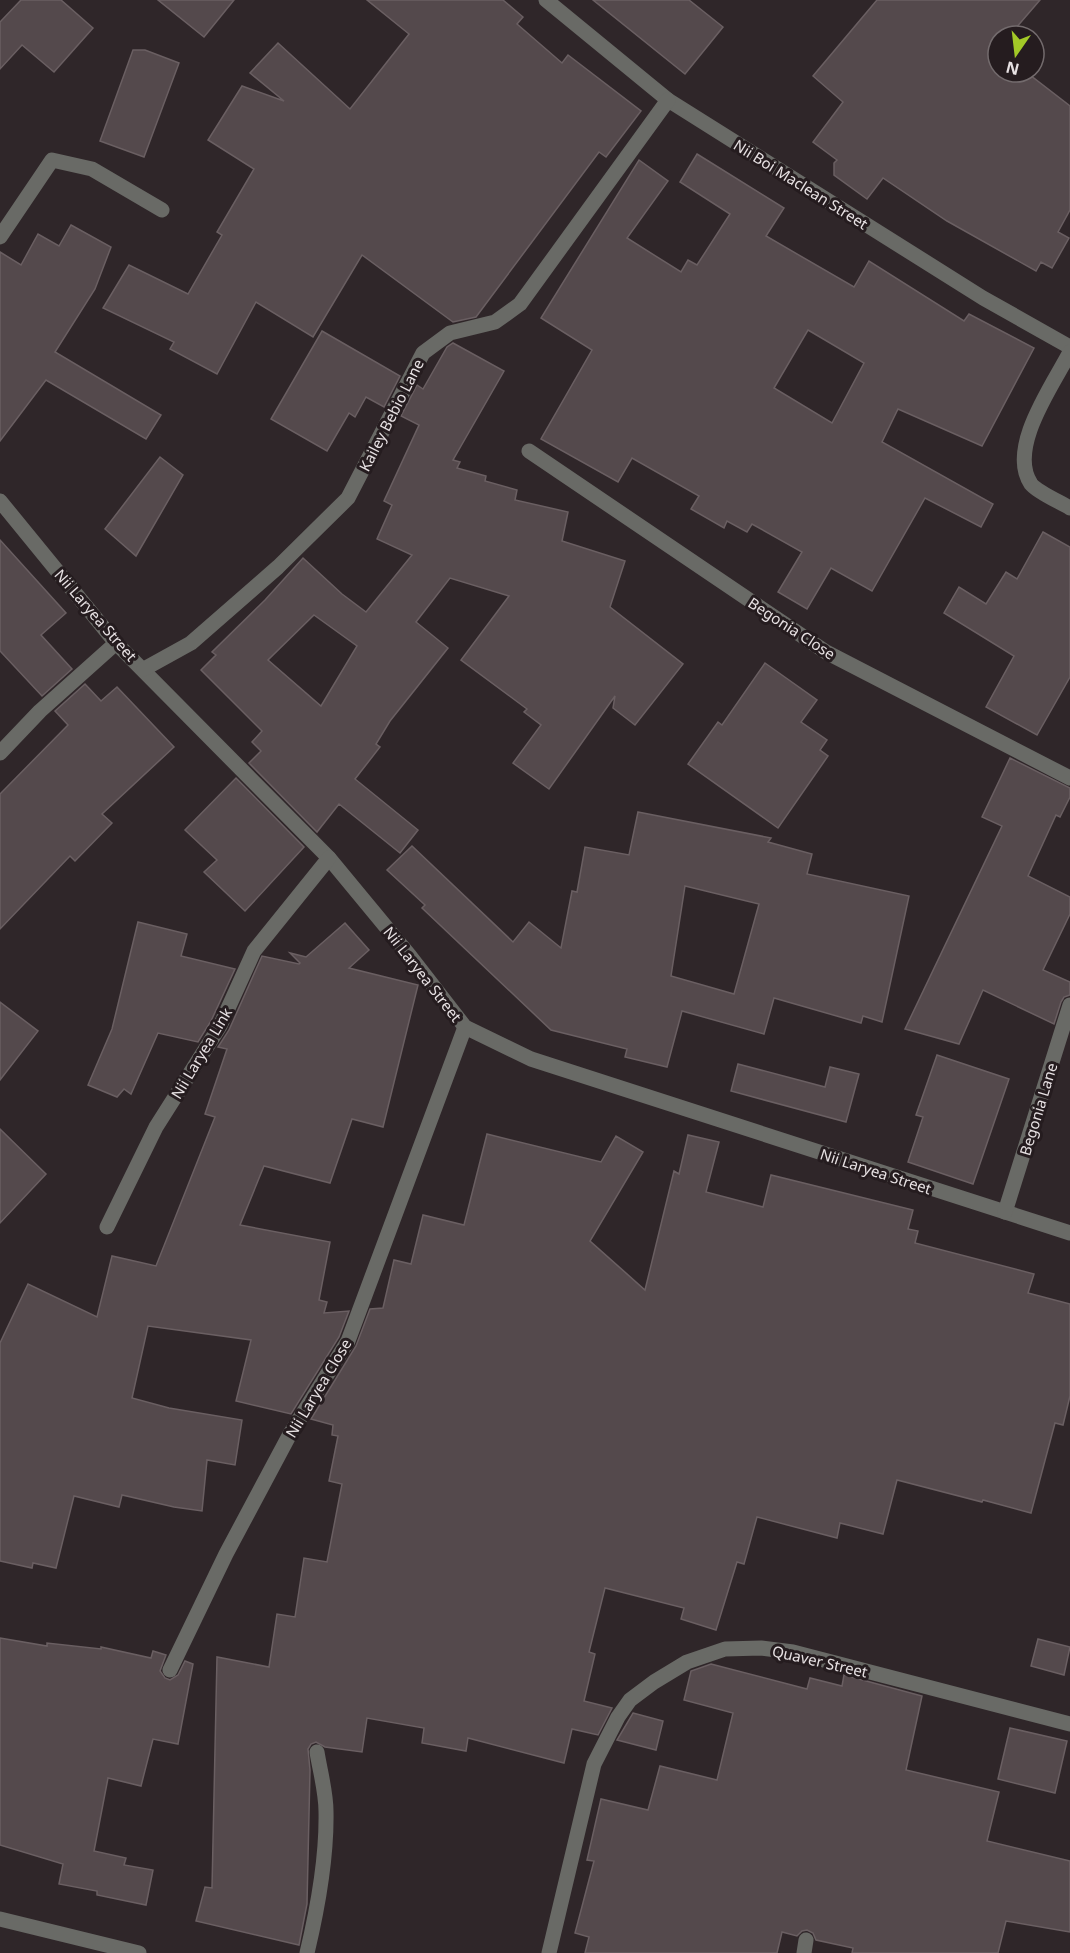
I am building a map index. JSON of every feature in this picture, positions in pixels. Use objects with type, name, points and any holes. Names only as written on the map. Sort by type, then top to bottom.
[{"type":"street","name":"Nii Boi Maclean Street","points":[[546,0],[668,100],[983,298],[1070,347]]},
{"type":"street","name":"Kailey Bebio Lane","points":[[144,669],[191,643],[278,567],[348,498],[423,353],[450,333],[495,322],[520,304],[668,100]]},
{"type":"street","points":[[0,237],[52,160],[92,169],[162,210]]},
{"type":"street","points":[[1070,352],[1032,422],[1023,459],[1025,472],[1032,486],[1070,508]]},
{"type":"street","name":"Begonia Close","points":[[529,451],[826,652],[1070,778]]},
{"type":"street","name":"Nii Laryea Street","points":[[0,501],[116,643],[330,858],[465,1027],[531,1059],[1070,1233]]},
{"type":"street","points":[[0,753],[40,711],[116,643]]},
{"type":"street","name":"Nii Laryea Link","points":[[107,1227],[156,1127],[220,1026],[254,951],[330,858]]},
{"type":"street","name":"Begonia Lane","points":[[1005,1212],[1070,1005]]},
{"type":"street","name":"Nii Laryea Close","points":[[170,1670],[226,1554],[290,1434],[348,1341],[465,1027]]},
{"type":"street","name":"Quaver Street","points":[[549,1953],[594,1764],[618,1717],[630,1700],[687,1662],[725,1649],[761,1648],[793,1652],[1070,1724]]},
{"type":"street","points":[[307,1953],[318,1909],[326,1810],[317,1752]]},
{"type":"street","points":[[0,1919],[139,1953]]},
{"type":"building","points":[[21,0],[61,0],[93,28],[54,72],[22,45],[0,69],[0,22]]},
{"type":"building","points":[[158,0],[234,0],[204,37]]},
{"type":"building","points":[[367,0],[503,0],[523,17],[517,24],[562,63],[568,55],[641,111],[606,157],[599,152],[476,317],[453,322],[362,255],[313,337],[256,302],[217,374],[170,349],[174,342],[103,308],[129,265],[188,294],[222,235],[217,232],[254,169],[208,140],[242,86],[284,101],[250,73],[278,43],[350,109],[409,34]]},
{"type":"building","points":[[593,0],[689,0],[723,27],[685,74]]},
{"type":"building","points":[[877,0],[1040,0],[1019,24],[986,24],[986,84],[1042,84],[1070,106],[1070,210],[1058,232],[1069,238],[1052,268],[1041,262],[1036,271],[947,221],[883,178],[867,199],[834,175],[834,163],[837,160],[813,142],[843,102],[813,76]]},
{"type":"building","points":[[133,50],[145,50],[179,63],[144,157],[100,141]]},
{"type":"building","points":[[697,154],[784,208],[766,236],[854,287],[869,261],[964,321],[969,314],[1034,348],[982,446],[898,409],[882,442],[993,504],[981,527],[925,498],[872,591],[831,568],[807,609],[778,592],[802,552],[752,524],[747,532],[727,521],[724,528],[691,509],[699,496],[632,458],[618,482],[541,439],[592,350],[541,318],[639,160],[668,181],[627,238],[681,272],[688,260],[697,265],[730,214],[680,182]],"holes":[[[808,330],[864,363],[832,423],[774,388]]]},
{"type":"building","points":[[71,225],[111,247],[95,289],[55,352],[161,415],[146,439],[46,380],[0,441],[0,252],[21,265],[38,234],[59,246]]},
{"type":"building","points":[[322,331],[400,376],[384,407],[366,397],[355,417],[349,413],[327,451],[271,419]]},
{"type":"building","points":[[453,343],[504,371],[453,460],[460,462],[457,468],[486,476],[485,481],[517,490],[515,500],[568,512],[562,541],[625,561],[610,607],[683,664],[635,725],[613,708],[615,696],[549,789],[513,763],[541,725],[524,712],[527,709],[461,660],[509,596],[450,578],[416,622],[448,648],[390,721],[376,744],[380,747],[355,779],[418,830],[400,853],[339,804],[317,832],[249,763],[261,751],[252,742],[262,731],[201,670],[216,655],[212,652],[265,600],[303,558],[342,594],[366,612],[412,555],[377,539],[392,505],[384,501],[419,425],[401,416],[417,385],[423,389],[447,347]],"holes":[[[314,615],[357,646],[321,706],[268,660]]]},
{"type":"building","points":[[160,457],[183,475],[136,556],[105,529]]},
{"type":"building","points":[[1043,532],[1070,547],[1070,677],[1037,735],[986,707],[1014,656],[944,613],[959,587],[986,604],[1006,572],[1017,579]]},
{"type":"building","points":[[0,540],[66,613],[41,635],[72,669],[42,696],[0,651]]},
{"type":"building","points":[[765,663],[817,700],[801,722],[827,740],[820,750],[828,756],[778,828],[688,764],[718,722],[722,725]]},
{"type":"building","points":[[85,684],[101,701],[117,687],[174,747],[102,814],[112,823],[75,861],[70,856],[0,929],[0,794],[68,725],[55,711]]},
{"type":"building","points":[[1010,758],[1070,788],[1070,797],[1060,817],[1056,815],[1028,876],[1070,897],[1070,914],[1043,970],[1070,982],[1070,995],[1064,997],[1061,1002],[1054,1024],[983,990],[959,1044],[905,1029],[1002,826],[982,817]]},
{"type":"building","points":[[236,778],[304,847],[245,911],[204,872],[217,860],[185,830]]},
{"type":"building","points":[[638,812],[771,838],[768,842],[812,854],[807,874],[909,896],[882,1022],[863,1016],[861,1023],[774,998],[764,1034],[682,1011],[667,1067],[625,1057],[627,1049],[551,1030],[422,908],[425,905],[387,870],[412,846],[513,942],[529,922],[561,948],[572,891],[577,892],[585,847],[629,855]],"holes":[[[685,886],[759,904],[734,994],[671,976]]]},
{"type":"building","points":[[138,922],[187,934],[181,956],[235,969],[211,1021],[198,1042],[158,1033],[131,1094],[124,1089],[117,1097],[88,1085],[112,1029]]},
{"type":"building","points":[[345,923],[369,950],[349,968],[418,985],[383,1127],[352,1119],[330,1183],[264,1166],[240,1225],[330,1242],[319,1300],[327,1302],[324,1313],[349,1311],[339,1337],[291,1414],[236,1401],[251,1340],[148,1326],[132,1398],[169,1408],[242,1420],[235,1465],[207,1460],[202,1511],[122,1495],[119,1507],[74,1496],[56,1568],[33,1563],[32,1568],[0,1561],[0,1343],[28,1284],[97,1317],[112,1256],[156,1266],[215,1117],[205,1114],[227,1049],[218,1047],[229,1030],[262,956],[299,964],[290,953],[306,957]]},
{"type":"building","points":[[0,1002],[38,1031],[0,1080]]},
{"type":"building","points":[[937,1055],[1009,1079],[973,1184],[908,1162],[923,1117],[916,1115]]},
{"type":"building","points":[[738,1064],[825,1087],[830,1067],[859,1074],[846,1122],[731,1091]]},
{"type":"building","points":[[0,1129],[46,1174],[0,1223]]},
{"type":"building","points":[[487,1134],[601,1162],[616,1136],[643,1152],[590,1241],[645,1290],[674,1171],[679,1174],[688,1135],[719,1142],[706,1192],[763,1207],[771,1175],[913,1210],[908,1229],[918,1231],[915,1243],[1034,1274],[1028,1293],[1070,1304],[1070,1396],[1063,1425],[1055,1423],[1031,1513],[897,1480],[883,1534],[840,1523],[837,1538],[757,1517],[744,1564],[737,1562],[716,1630],[681,1619],[684,1608],[605,1588],[589,1652],[595,1654],[584,1701],[612,1708],[598,1735],[572,1729],[564,1763],[468,1738],[466,1751],[422,1743],[424,1728],[367,1718],[362,1752],[325,1747],[316,1742],[308,1749],[310,1770],[307,1904],[299,1945],[196,1921],[205,1887],[212,1888],[217,1657],[269,1667],[277,1614],[295,1617],[304,1558],[327,1562],[342,1484],[329,1481],[338,1436],[332,1435],[333,1425],[311,1419],[356,1346],[370,1309],[383,1308],[394,1260],[411,1264],[423,1215],[464,1225]]},
{"type":"building","points":[[0,1638],[47,1646],[47,1643],[101,1649],[101,1647],[151,1658],[153,1651],[166,1655],[160,1671],[165,1678],[170,1680],[178,1675],[185,1661],[193,1664],[178,1744],[153,1739],[141,1786],[108,1778],[94,1851],[126,1858],[124,1865],[153,1870],[146,1905],[97,1895],[97,1891],[59,1884],[63,1864],[0,1845]]},
{"type":"building","points":[[1038,1639],[1070,1647],[1064,1675],[1031,1666]]},
{"type":"building","points":[[711,1664],[807,1689],[810,1678],[842,1686],[844,1675],[922,1696],[906,1770],[999,1792],[987,1841],[1070,1861],[1070,1932],[1006,1921],[998,1953],[852,1953],[853,1948],[816,1940],[813,1933],[807,1930],[797,1936],[782,1932],[777,1953],[585,1953],[589,1937],[575,1933],[594,1861],[587,1860],[601,1799],[648,1810],[660,1766],[717,1780],[733,1713],[684,1700],[691,1671]]},
{"type":"building","points":[[633,1713],[663,1721],[656,1750],[617,1740]]},
{"type":"building","points":[[1010,1728],[1067,1741],[1055,1793],[998,1779]]}]
